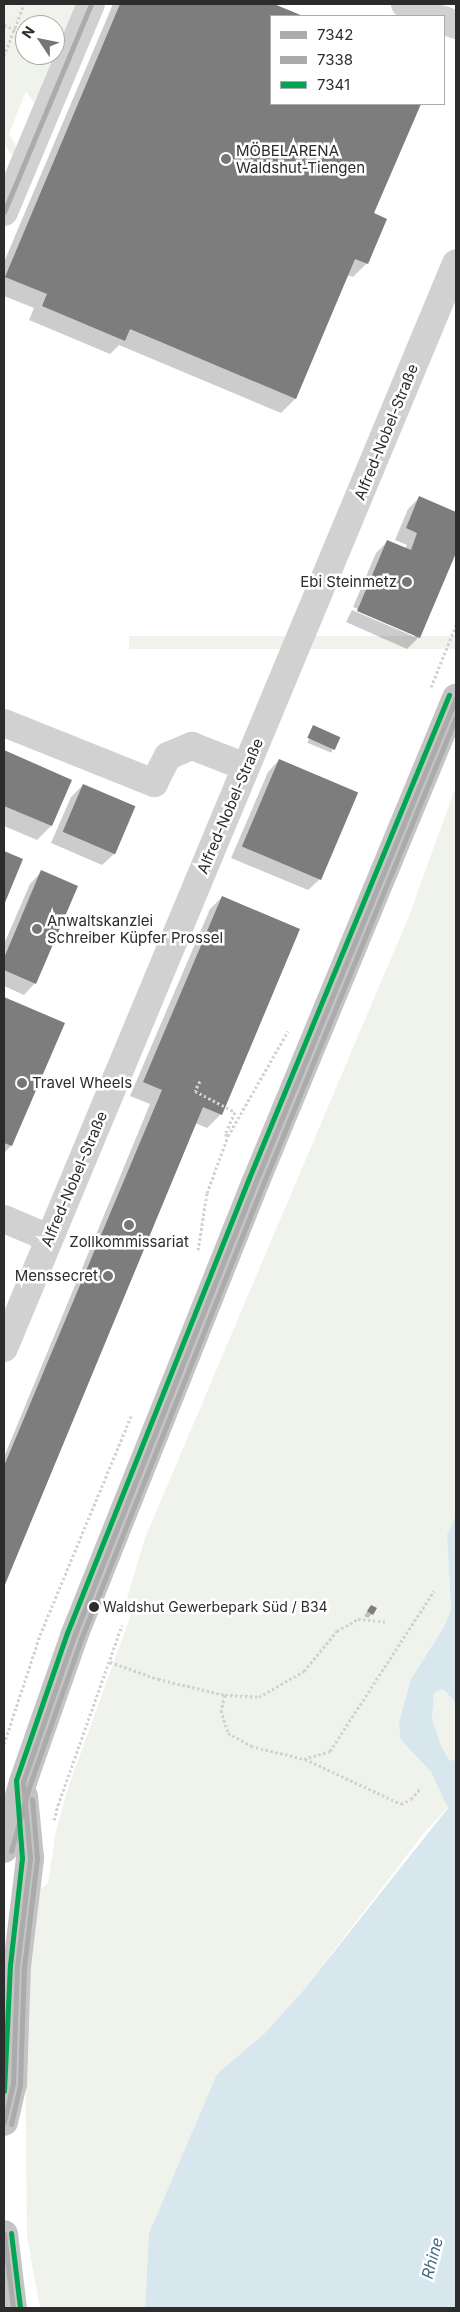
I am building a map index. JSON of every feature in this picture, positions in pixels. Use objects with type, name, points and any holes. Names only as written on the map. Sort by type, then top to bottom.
[{"type":"main road","points":[[4,1849],[23,1782],[95,1583],[256,1181],[456,698]]},
{"type":"main road","points":[[4,2122],[13,2084],[10,1956],[30,1858],[23,1782]]},
{"type":"main road","points":[[4,2234],[13,2308]]},
{"type":"street","points":[[4,212],[91,4]]},
{"type":"street","points":[[405,4],[432,15]]},
{"type":"street","name":"Alfred-Nobel-Straße","points":[[4,1348],[456,263]]},
{"type":"street","points":[[4,723],[154,782],[168,756],[192,746],[246,767]]},
{"type":"street","points":[[4,1219],[49,1238]]},
{"type":"path","points":[[4,56],[24,4]]},
{"type":"path","points":[[4,25],[13,29]]},
{"type":"path","points":[[200,1081],[195,1091],[235,1112],[225,1134],[228,1136]]},
{"type":"path","points":[[304,1759],[330,1751],[434,1591]]},
{"type":"path","points":[[110,1662],[158,1679],[225,1695],[259,1697],[304,1671],[338,1631],[358,1619],[385,1622]]},
{"type":"path","points":[[52,1827],[58,1805],[122,1625]]},
{"type":"path","points":[[225,1695],[221,1710],[228,1733],[251,1746],[304,1759],[401,1804],[411,1799],[420,1788]]},
{"type":"shaded area","points":[[4,4],[77,4],[65,36],[65,15],[15,15],[15,65],[54,65],[38,109],[26,91],[9,134],[20,152],[16,161],[4,144]]},
{"type":"shaded area","points":[[129,636],[456,636],[456,649],[129,649]]},
{"type":"shaded area","points":[[456,786],[456,1515],[447,1535],[451,1609],[444,1627],[411,1679],[399,1722],[400,1739],[431,1772],[448,1807],[424,1833],[302,1992],[264,2034],[217,2074],[149,2233],[145,2308],[40,2308],[27,2237],[25,2053],[34,1891],[48,1883],[56,1831],[68,1788],[132,1612],[124,1608],[145,1538],[409,916]]},
{"type":"shaded area","points":[[443,1689],[456,1703],[456,1759],[450,1761],[442,1748],[432,1719],[434,1693]]},
{"type":"water","name":"Rhine","points":[[456,1515],[456,1703],[443,1689],[434,1693],[432,1719],[442,1748],[450,1761],[456,1759],[456,2308],[145,2308],[149,2233],[217,2074],[264,2034],[302,1992],[448,1808],[431,1772],[400,1739],[399,1722],[411,1679],[444,1627],[451,1609],[447,1535]]},
{"type":"building","name":"MÖBELARENA Waldshut-Tiengen","points":[[120,4],[274,4],[301,15],[270,15],[270,105],[421,105],[374,213],[387,219],[368,264],[355,259],[296,399],[130,329],[125,341],[42,306],[47,294],[5,277]]},
{"type":"building","name":"Ebi Steinmetz","points":[[419,496],[456,512],[456,553],[420,638],[357,611],[387,540],[411,550],[417,533],[406,528]]},
{"type":"building","points":[[313,725],[340,737],[335,750],[307,738]]},
{"type":"building","points":[[4,750],[72,780],[52,826],[4,806]]},
{"type":"building","points":[[279,759],[358,793],[321,880],[242,846]]},
{"type":"building","points":[[83,784],[135,806],[115,854],[63,832]]},
{"type":"building","points":[[4,851],[23,859],[4,905]]},
{"type":"building","points":[[41,870],[78,886],[36,984],[4,970],[4,958]]},
{"type":"building","points":[[222,896],[300,929],[222,1115],[203,1107],[4,1587],[4,1466],[162,1090],[143,1082]]},
{"type":"building","name":"Travel Wheels","points":[[4,997],[65,1023],[12,1146],[4,1143]]},
{"type":"building","points":[[371,1605],[377,1608],[373,1615],[367,1611]]},
{"type":"transit line","name":"7342","points":[[4,212],[91,4]]},
{"type":"transit line","name":"7341","points":[[4,2091],[10,1965],[22,1858],[16,1780],[67,1633],[249,1178],[449,695]]},
{"type":"transit line","name":"7342","points":[[4,2122],[13,2084],[17,1966],[30,1858],[23,1782],[74,1636],[256,1181],[456,698]]},
{"type":"transit line","name":"7338","points":[[11,1851],[30,1784],[81,1639],[263,1184],[456,717]]},
{"type":"transit line","name":"7338","points":[[11,2124],[20,2085],[24,1967],[37,1858],[32,1799]]},
{"type":"transit line","name":"7341","points":[[11,2233],[20,2307]]},
{"type":"transit line","name":"7342","points":[[4,2234],[13,2308]]},
{"type":"place","name":"MÖBELARENA Waldshut-Tiengen","points":[[226,159]]},
{"type":"place","name":"Ebi Steinmetz","points":[[407,582]]},
{"type":"place","name":"Anwaltskanzlei Schreiber Küpfer Prossel","points":[[37,929]]},
{"type":"place","name":"Travel Wheels","points":[[22,1083]]},
{"type":"place","name":"Zollkommissariat","points":[[129,1225]]},
{"type":"place","name":"Menssecret","points":[[108,1276]]},
{"type":"place","name":"Waldshut Gewerbepark Süd / B34","points":[[94,1607]]}]
